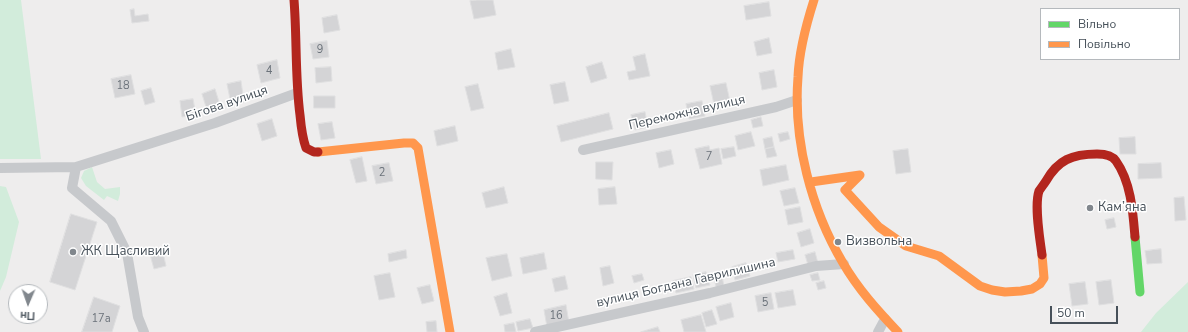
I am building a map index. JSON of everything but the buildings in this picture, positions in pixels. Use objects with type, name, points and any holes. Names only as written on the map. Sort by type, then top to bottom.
[{"type":"street","points":[[294,0],[297,94],[303,140],[306,148],[314,152],[404,143],[413,143],[418,148],[450,332]]},
{"type":"street","points":[[814,0],[802,46],[797,100],[802,142],[811,182],[822,218],[844,264],[860,288],[885,319],[898,332]]},
{"type":"street","name":"Бігова вулиця","points":[[0,168],[76,167],[215,123],[297,94]]},
{"type":"street","name":"Переможна вулиця","points":[[583,150],[776,107],[797,100]]},
{"type":"street","points":[[811,182],[860,175],[846,190],[879,227],[906,246],[939,256],[980,286],[1005,292],[1021,291],[1032,289],[1040,284],[1044,278],[1037,215],[1039,192],[1053,169],[1071,157],[1086,154],[1105,154],[1115,159],[1125,177],[1134,214],[1140,292]]},
{"type":"street","points":[[76,167],[72,188],[111,221],[127,253],[138,317],[144,332]]},
{"type":"street","name":"вулиця Богдана Гаврилишина","points":[[535,332],[710,293],[816,266],[844,264]]},
{"type":"street","points":[[878,332],[885,319]]},
{"type":"green space","points":[[0,0],[21,0],[41,159],[0,159]]},
{"type":"green space","points":[[92,167],[97,182],[105,189],[120,187],[118,201],[107,196],[104,200],[86,186],[81,178],[84,171]]},
{"type":"green space","points":[[0,186],[6,187],[19,222],[6,277],[0,291]]},
{"type":"green space","points":[[1188,282],[1188,332],[1141,332],[1156,313]]},
{"type":"traffic: fast","points":[[1135,237],[1140,292]]},
{"type":"traffic: slow","points":[[814,0],[803,38],[798,77],[797,101],[798,125],[813,197],[832,242],[849,273],[876,308],[898,332]]},
{"type":"traffic: slow","points":[[318,152],[404,143],[413,143],[418,148],[450,332]]},
{"type":"traffic: slow","points":[[811,182],[860,175],[845,190],[879,227],[906,246],[939,256],[980,286],[992,290],[1005,292],[1021,291],[1032,289],[1040,284],[1044,278],[1042,255]]},
{"type":"traffic: jam","points":[[294,0],[297,86],[302,132],[306,148],[314,152],[318,152]]},
{"type":"traffic: jam","points":[[1042,255],[1037,214],[1039,191],[1061,163],[1080,155],[1105,155],[1112,157],[1116,161],[1121,169],[1128,188],[1135,237]]},
{"type":"place","name":"Кам’яна","points":[[1090,208]]},
{"type":"place","name":"Визвольна","points":[[838,242]]},
{"type":"place","name":"ЖК Щасливий","points":[[73,252]]}]
